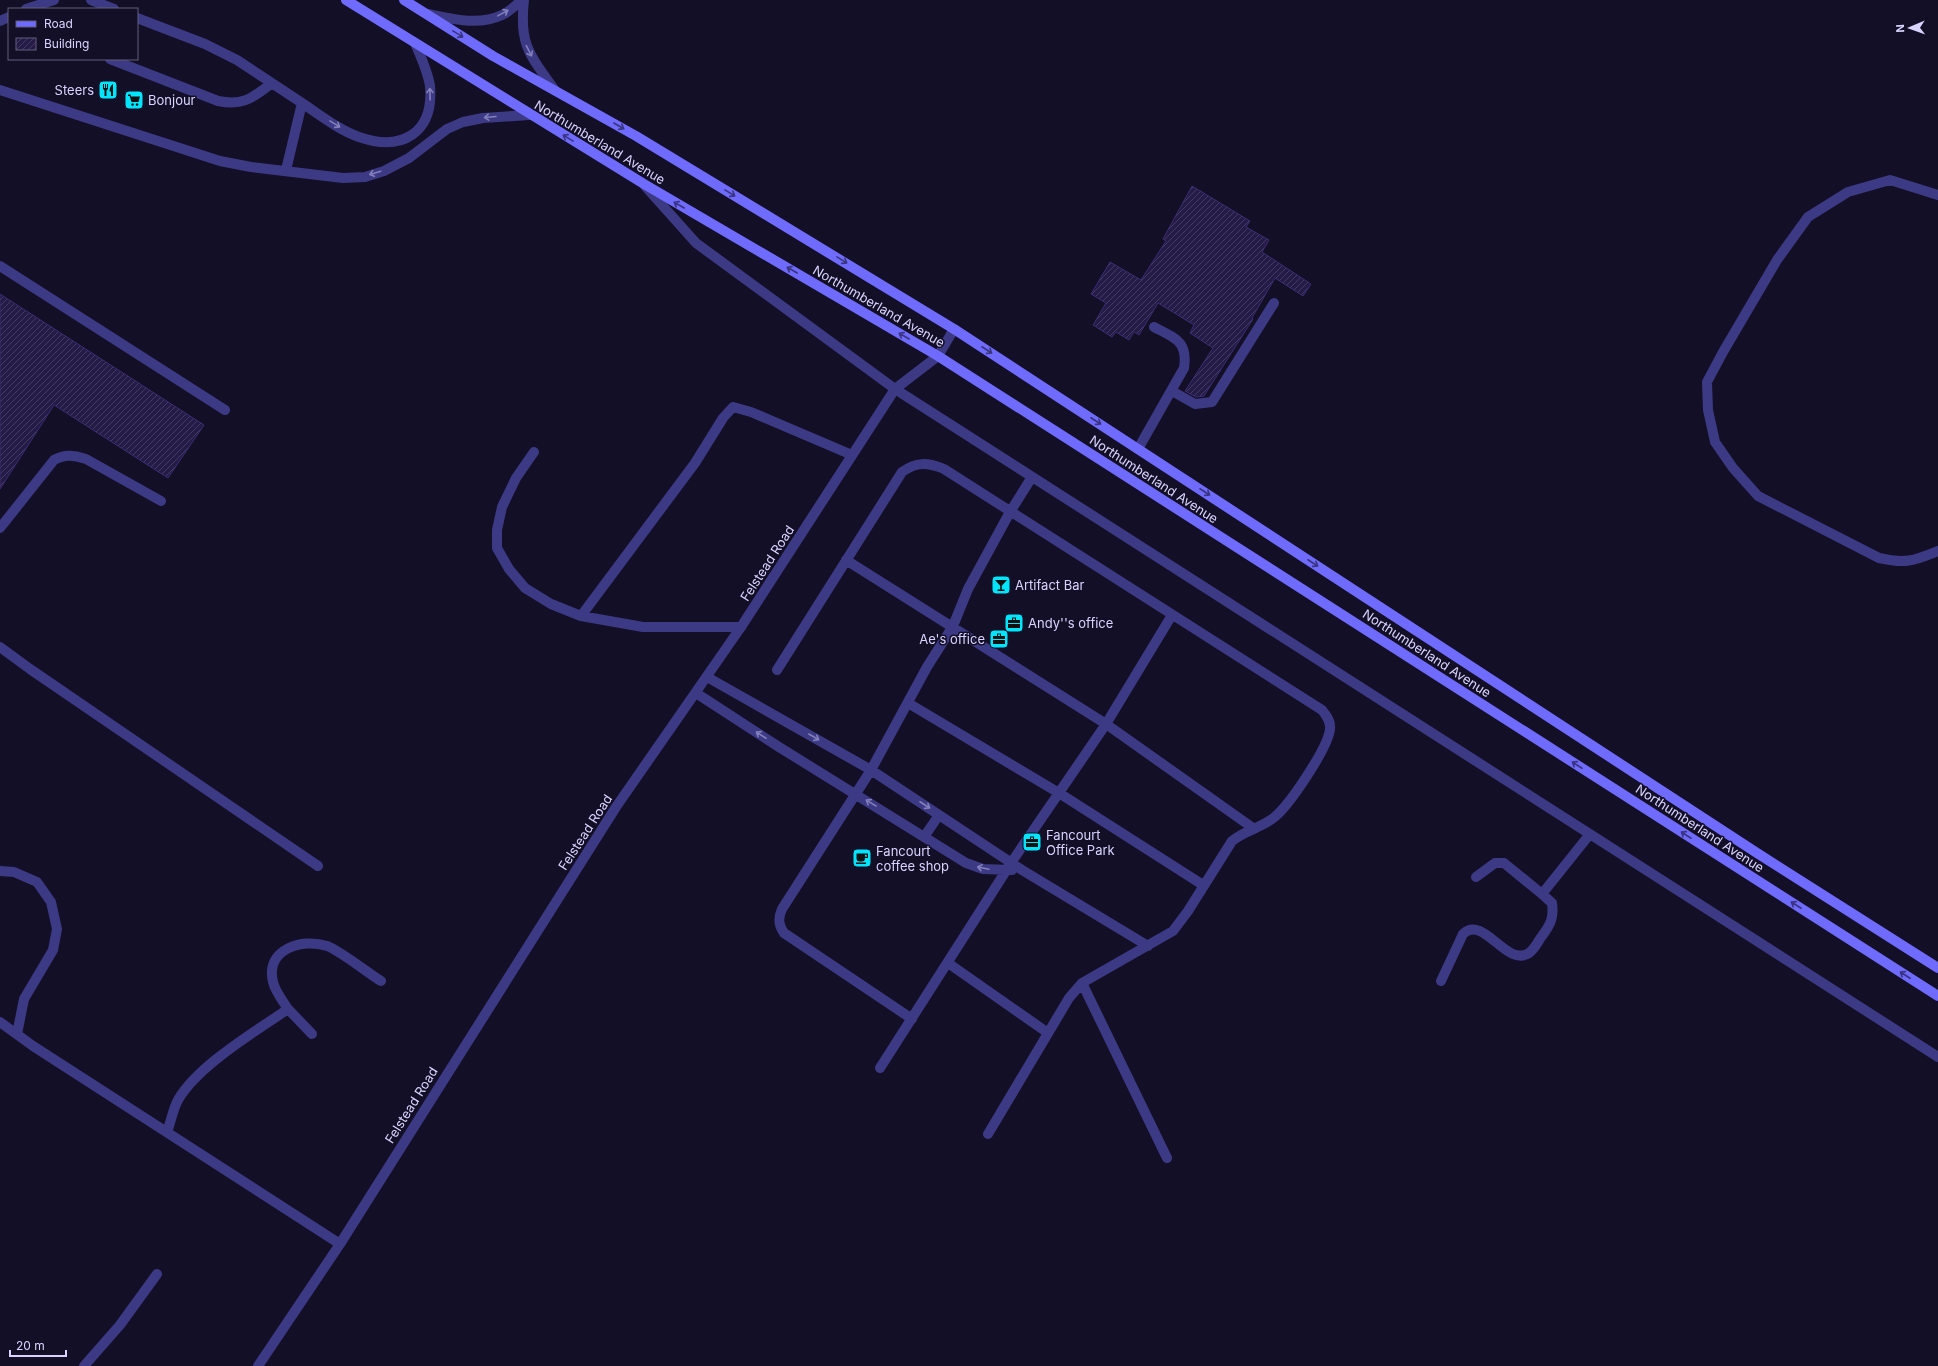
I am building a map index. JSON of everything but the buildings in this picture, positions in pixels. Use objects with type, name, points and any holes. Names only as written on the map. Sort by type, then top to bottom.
[{"type":"main road","name":"Northumberland Avenue","points":[[346,0],[528,115],[938,356],[1938,996]]},
{"type":"main road","name":"Northumberland Avenue","points":[[404,0],[493,56],[554,89],[642,140],[954,328],[1757,853],[1938,968]]},
{"type":"street","points":[[29,8],[54,0]]},
{"type":"street","points":[[91,0],[111,8]]},
{"type":"street","points":[[424,14],[454,20],[488,20],[503,15],[523,0]]},
{"type":"street","points":[[523,0],[523,34],[527,49],[554,89]]},
{"type":"street","points":[[138,18],[205,44],[237,60],[302,103],[358,137],[389,143],[407,139],[420,130],[426,117],[430,102],[430,85],[415,43]]},
{"type":"street","points":[[113,60],[218,101],[230,103],[243,102],[272,83]]},
{"type":"street","points":[[0,90],[220,161],[251,168],[286,170],[343,178],[365,177],[384,171],[409,158],[447,129],[462,122],[483,118],[528,115]]},
{"type":"street","points":[[286,170],[302,103]]},
{"type":"street","points":[[1938,195],[1890,180],[1848,192],[1808,217],[1777,260],[1722,352],[1707,382],[1708,410],[1716,442],[1733,468],[1758,496],[1879,558],[1900,563],[1919,559],[1938,551]]},
{"type":"street","points":[[644,184],[696,243],[895,389],[1938,1057]]},
{"type":"street","points":[[0,266],[225,410]]},
{"type":"street","points":[[1172,391],[1195,404],[1212,402],[1274,303]]},
{"type":"street","points":[[1138,449],[1184,368],[1186,355],[1178,340],[1154,326]]},
{"type":"street","name":"Felstead Road","points":[[258,1366],[340,1244],[616,807],[741,627],[895,389],[938,356],[954,328]]},
{"type":"street","points":[[580,616],[695,463],[723,418],[733,407],[752,412],[852,455]]},
{"type":"street","points":[[534,452],[516,478],[502,506],[497,530],[497,548],[509,569],[525,588],[550,604],[580,616],[642,627],[741,627]]},
{"type":"street","points":[[0,528],[54,460],[64,455],[75,455],[86,459],[161,501]]},
{"type":"street","points":[[777,670],[902,472],[916,464],[933,464],[944,469],[1322,710],[1328,717],[1330,728],[1328,738],[1307,776],[1281,812],[1271,820],[1241,833],[1232,841],[1172,931],[1082,983],[1069,998],[988,1134]]},
{"type":"street","points":[[912,1019],[784,933],[780,926],[779,916],[871,770],[953,626],[968,589],[1010,512],[1032,478]]},
{"type":"street","points":[[846,560],[953,626],[1106,724],[1253,828]]},
{"type":"street","points":[[880,1068],[1009,867],[1106,724],[1172,615]]},
{"type":"street","points":[[0,646],[30,669],[318,866]]},
{"type":"street","points":[[707,677],[871,770],[939,815],[1009,867]]},
{"type":"street","points":[[696,693],[779,747],[966,863],[983,869],[1009,867],[1022,870],[1148,946]]},
{"type":"street","points":[[908,703],[1059,793],[1203,885]]},
{"type":"street","points":[[924,837],[939,815]]},
{"type":"street","points":[[1542,894],[1590,834]]},
{"type":"street","points":[[1441,981],[1462,934],[1467,930],[1474,928],[1512,953],[1520,955],[1528,954],[1532,950],[1552,922],[1552,903],[1504,863],[1495,863],[1476,877]]},
{"type":"street","points":[[0,871],[14,872],[36,882],[51,902],[57,929],[53,950],[24,998],[17,1034]]},
{"type":"street","points":[[312,1034],[288,1008],[273,982],[272,968],[278,955],[286,948],[297,944],[328,946],[381,981]]},
{"type":"street","points":[[948,963],[1048,1033]]},
{"type":"street","points":[[1082,983],[1167,1158]]},
{"type":"street","points":[[167,1132],[178,1100],[190,1084],[207,1067],[288,1008]]},
{"type":"street","points":[[0,1022],[340,1244]]},
{"type":"street","points":[[84,1366],[120,1326],[157,1274]]},
{"type":"place","name":"Steers","points":[[108,90]]},
{"type":"place","name":"Bonjour","points":[[134,100]]},
{"type":"place","name":"Artifact Bar","points":[[1001,585]]},
{"type":"place","name":"Andy''s office","points":[[1014,623]]},
{"type":"place","name":"Ae's office","points":[[999,639]]},
{"type":"place","name":"Fancourt Office Park","points":[[1032,842]]},
{"type":"place","name":"Fancourt coffee shop","points":[[862,858]]}]
